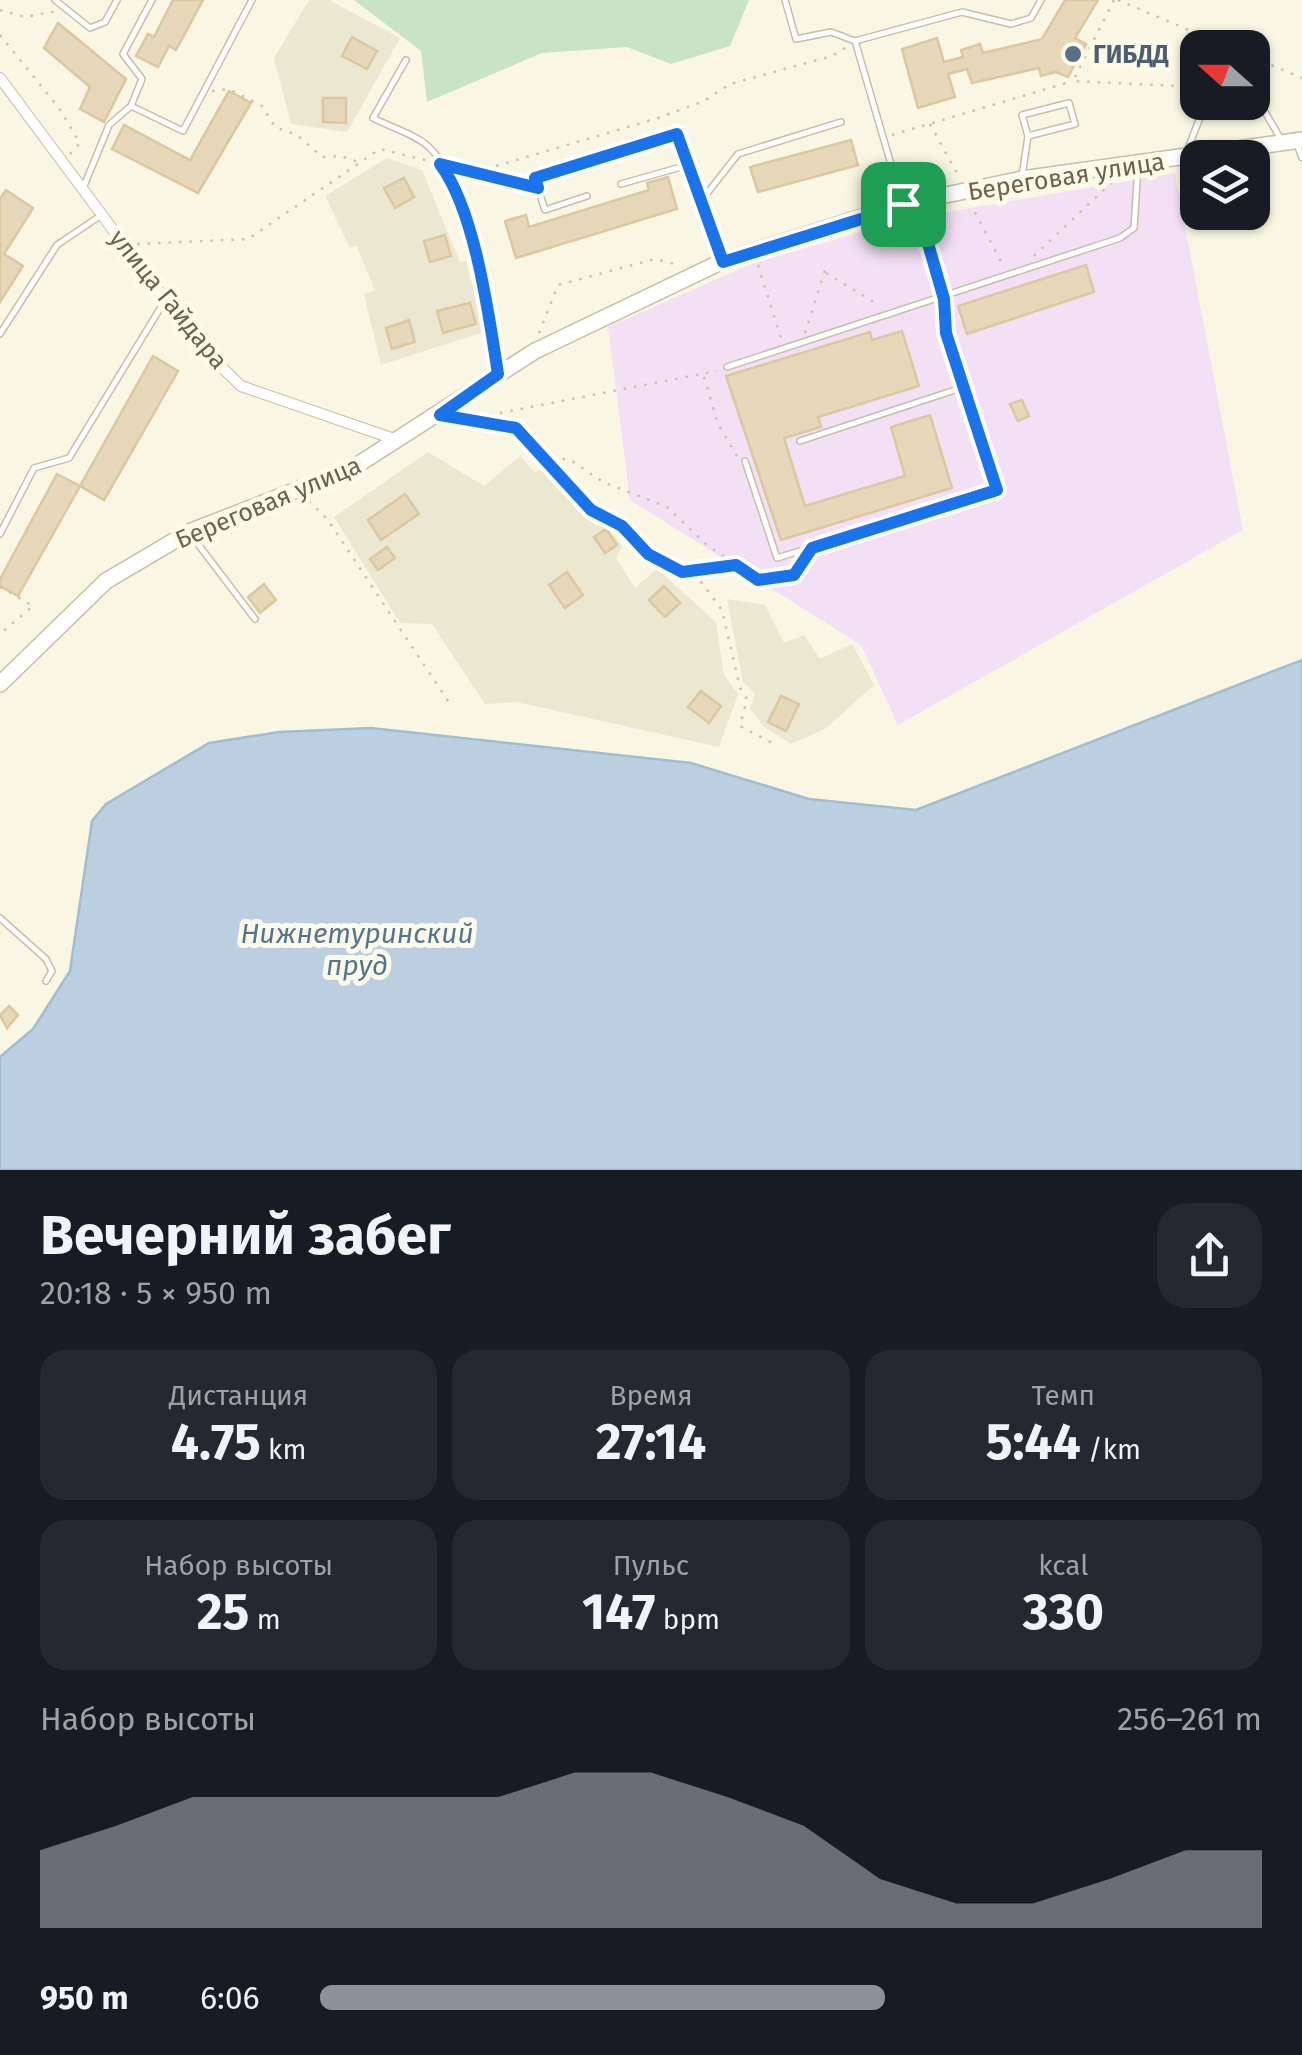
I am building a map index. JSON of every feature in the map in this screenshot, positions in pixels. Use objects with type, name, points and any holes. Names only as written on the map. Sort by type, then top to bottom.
[{"type":"street","name":"улица Гайдара","points":[[0,78],[198,344],[241,386],[398,440]]},
{"type":"street","name":"Береговая улица","points":[[0,684],[106,582],[189,532],[301,493],[440,415],[532,353],[691,276],[723,262],[910,203],[1022,180],[1180,158]]},
{"type":"lane","points":[[55,0],[90,28],[105,22],[116,0]]},
{"type":"lane","points":[[82,188],[109,126],[131,106],[142,79],[123,54],[152,0]]},
{"type":"lane","points":[[131,106],[183,131],[252,0]]},
{"type":"lane","points":[[785,0],[796,39],[832,32],[855,41],[962,12],[1011,24],[1031,18],[1041,0]]},
{"type":"lane","points":[[745,461],[778,558],[997,490],[946,333],[944,299],[883,138],[855,41]]},
{"type":"lane","points":[[406,60],[373,118],[428,146],[452,179],[484,288],[498,374]]},
{"type":"lane","points":[[1022,180],[1028,136],[1022,114],[1069,102],[1075,124],[1028,136]]},
{"type":"lane","points":[[1270,112],[1302,158]]},
{"type":"lane","points":[[701,202],[738,154],[841,122]]},
{"type":"lane","points":[[587,196],[544,210],[535,178],[677,134],[723,262]]},
{"type":"lane","points":[[727,367],[944,299],[1120,238],[1134,228],[1136,164]]},
{"type":"lane","points":[[621,184],[688,165]]},
{"type":"lane","points":[[0,334],[57,245],[102,215]]},
{"type":"lane","points":[[0,534],[34,468],[69,458],[166,300]]},
{"type":"lane","points":[[800,441],[964,388]]},
{"type":"lane","points":[[189,532],[255,619]]},
{"type":"lane","points":[[0,918],[46,959],[52,971],[46,982]]},
{"type":"path","points":[[1073,81],[1116,0],[1188,30]]},
{"type":"path","points":[[0,10],[25,17],[66,10]]},
{"type":"path","points":[[0,35],[59,108],[80,143],[67,158]]},
{"type":"path","points":[[475,172],[658,118],[704,101],[730,84],[832,56],[855,41]]},
{"type":"path","points":[[1270,65],[1302,78]]},
{"type":"path","points":[[883,138],[1073,81],[1179,86]]},
{"type":"path","points":[[202,92],[229,89],[262,106],[274,127],[297,135],[322,157],[341,156],[359,163]]},
{"type":"path","points":[[130,245],[248,238],[380,149],[538,188]]},
{"type":"path","points":[[1015,274],[1136,164]]},
{"type":"path","points":[[532,353],[558,285],[655,259],[679,265],[691,276]]},
{"type":"path","points":[[801,344],[827,264]]},
{"type":"path","points":[[824,272],[894,315]]},
{"type":"path","points":[[468,419],[703,375],[727,367]]},
{"type":"path","points":[[703,375],[718,424],[738,458],[745,461]]},
{"type":"path","points":[[440,415],[516,428],[591,510],[622,526],[648,554],[701,582],[722,610],[740,688],[747,699],[740,726],[774,744]]},
{"type":"path","points":[[539,453],[572,461],[603,482],[668,507],[707,545],[758,580],[794,575],[812,548]]},
{"type":"path","points":[[301,493],[328,520],[448,702]]},
{"type":"path","points":[[682,572],[736,565]]},
{"type":"path","points":[[0,587],[32,606],[0,634]]},
{"type":"shaded area","points":[[309,0],[329,0],[400,38],[347,132],[291,124],[274,58]]},
{"type":"shaded area","points":[[387,158],[422,170],[460,262],[466,261],[484,332],[381,365],[364,294],[375,290],[356,245],[350,248],[325,196]]},
{"type":"shaded area","points":[[1175,173],[1180,230],[1186,230],[1243,530],[898,725],[861,645],[630,500],[608,327],[751,264],[906,219]]},
{"type":"shaded area","points":[[428,452],[484,486],[520,456],[535,473],[543,467],[595,526],[605,523],[622,547],[616,558],[635,588],[657,569],[716,622],[724,675],[738,694],[719,747],[517,702],[485,704],[432,624],[400,623],[334,517]]},
{"type":"shaded area","points":[[727,599],[765,605],[784,643],[804,635],[820,659],[852,644],[874,685],[825,729],[791,744],[763,726],[750,708],[755,694],[743,682]]},
{"type":"green space","points":[[354,0],[749,0],[730,46],[671,64],[627,47],[542,53],[427,102],[421,51]]},
{"type":"water","name":"Нижнетуринский пруд","points":[[1302,660],[1302,1170],[0,1170],[0,1057],[33,1029],[70,971],[92,821],[106,804],[209,743],[279,732],[371,728],[691,763],[809,799],[916,810]]},
{"type":"building","points":[[173,0],[203,0],[176,50],[169,46],[158,67],[136,56],[148,34],[154,37]]},
{"type":"building","points":[[1065,0],[1098,0],[1075,38],[1086,44],[1068,77],[1056,72],[1041,76],[1039,68],[972,83],[967,69],[948,74],[955,97],[918,108],[902,49],[937,38],[944,62],[963,57],[961,50],[980,44],[983,53],[1042,39]]},
{"type":"building","points":[[58,23],[126,79],[104,122],[80,109],[90,87],[44,48]]},
{"type":"building","points":[[352,37],[377,51],[367,69],[342,56]]},
{"type":"building","points":[[229,91],[251,103],[198,193],[112,149],[124,125],[190,160]]},
{"type":"building","points":[[323,98],[346,98],[346,123],[323,122]]},
{"type":"building","points":[[851,140],[858,165],[758,192],[750,167]]},
{"type":"building","points":[[668,177],[677,209],[516,258],[505,221],[526,215],[529,227],[649,190],[647,183]]},
{"type":"building","points":[[404,178],[414,197],[395,208],[384,188]]},
{"type":"building","points":[[6,190],[33,208],[4,254],[23,266],[0,302],[0,199]]},
{"type":"building","points":[[445,235],[451,256],[430,262],[424,241]]},
{"type":"building","points":[[1086,265],[1094,292],[967,334],[958,306]]},
{"type":"building","points":[[470,303],[476,324],[443,333],[437,311]]},
{"type":"building","points":[[409,320],[415,342],[392,349],[386,328]]},
{"type":"building","points":[[902,331],[919,386],[818,417],[821,427],[784,438],[805,506],[905,476],[891,427],[930,415],[952,488],[781,540],[726,376],[870,332],[872,340]]},
{"type":"building","points":[[153,356],[178,371],[104,500],[80,486]]},
{"type":"building","points":[[1022,400],[1029,416],[1018,421],[1010,404]]},
{"type":"building","points":[[57,474],[80,486],[18,596],[0,586],[0,579]]},
{"type":"building","points":[[405,494],[419,514],[381,540],[368,520]]},
{"type":"building","points":[[606,529],[617,545],[605,553],[594,537]]},
{"type":"building","points":[[387,547],[395,558],[378,570],[370,559]]},
{"type":"building","points":[[567,572],[583,595],[565,608],[549,585]]},
{"type":"building","points":[[264,584],[276,600],[260,613],[248,597]]},
{"type":"building","points":[[664,586],[680,603],[665,617],[649,600]]},
{"type":"building","points":[[701,691],[721,706],[709,723],[688,707]]},
{"type":"building","points":[[781,696],[799,704],[786,731],[768,722]]},
{"type":"building","points":[[9,1006],[18,1015],[7,1028],[0,1015]]},
{"type":"place","name":"ГИБДД","points":[[1073,54]]},
{"type":"route","points":[[677,134],[723,262],[903,204],[916,202],[944,299],[946,333],[997,490],[812,548],[794,575],[758,580],[736,565],[682,572],[648,554],[622,526],[591,510],[516,428],[440,415],[498,374],[484,288],[452,179],[440,164],[538,188],[535,178],[677,134]]}]
